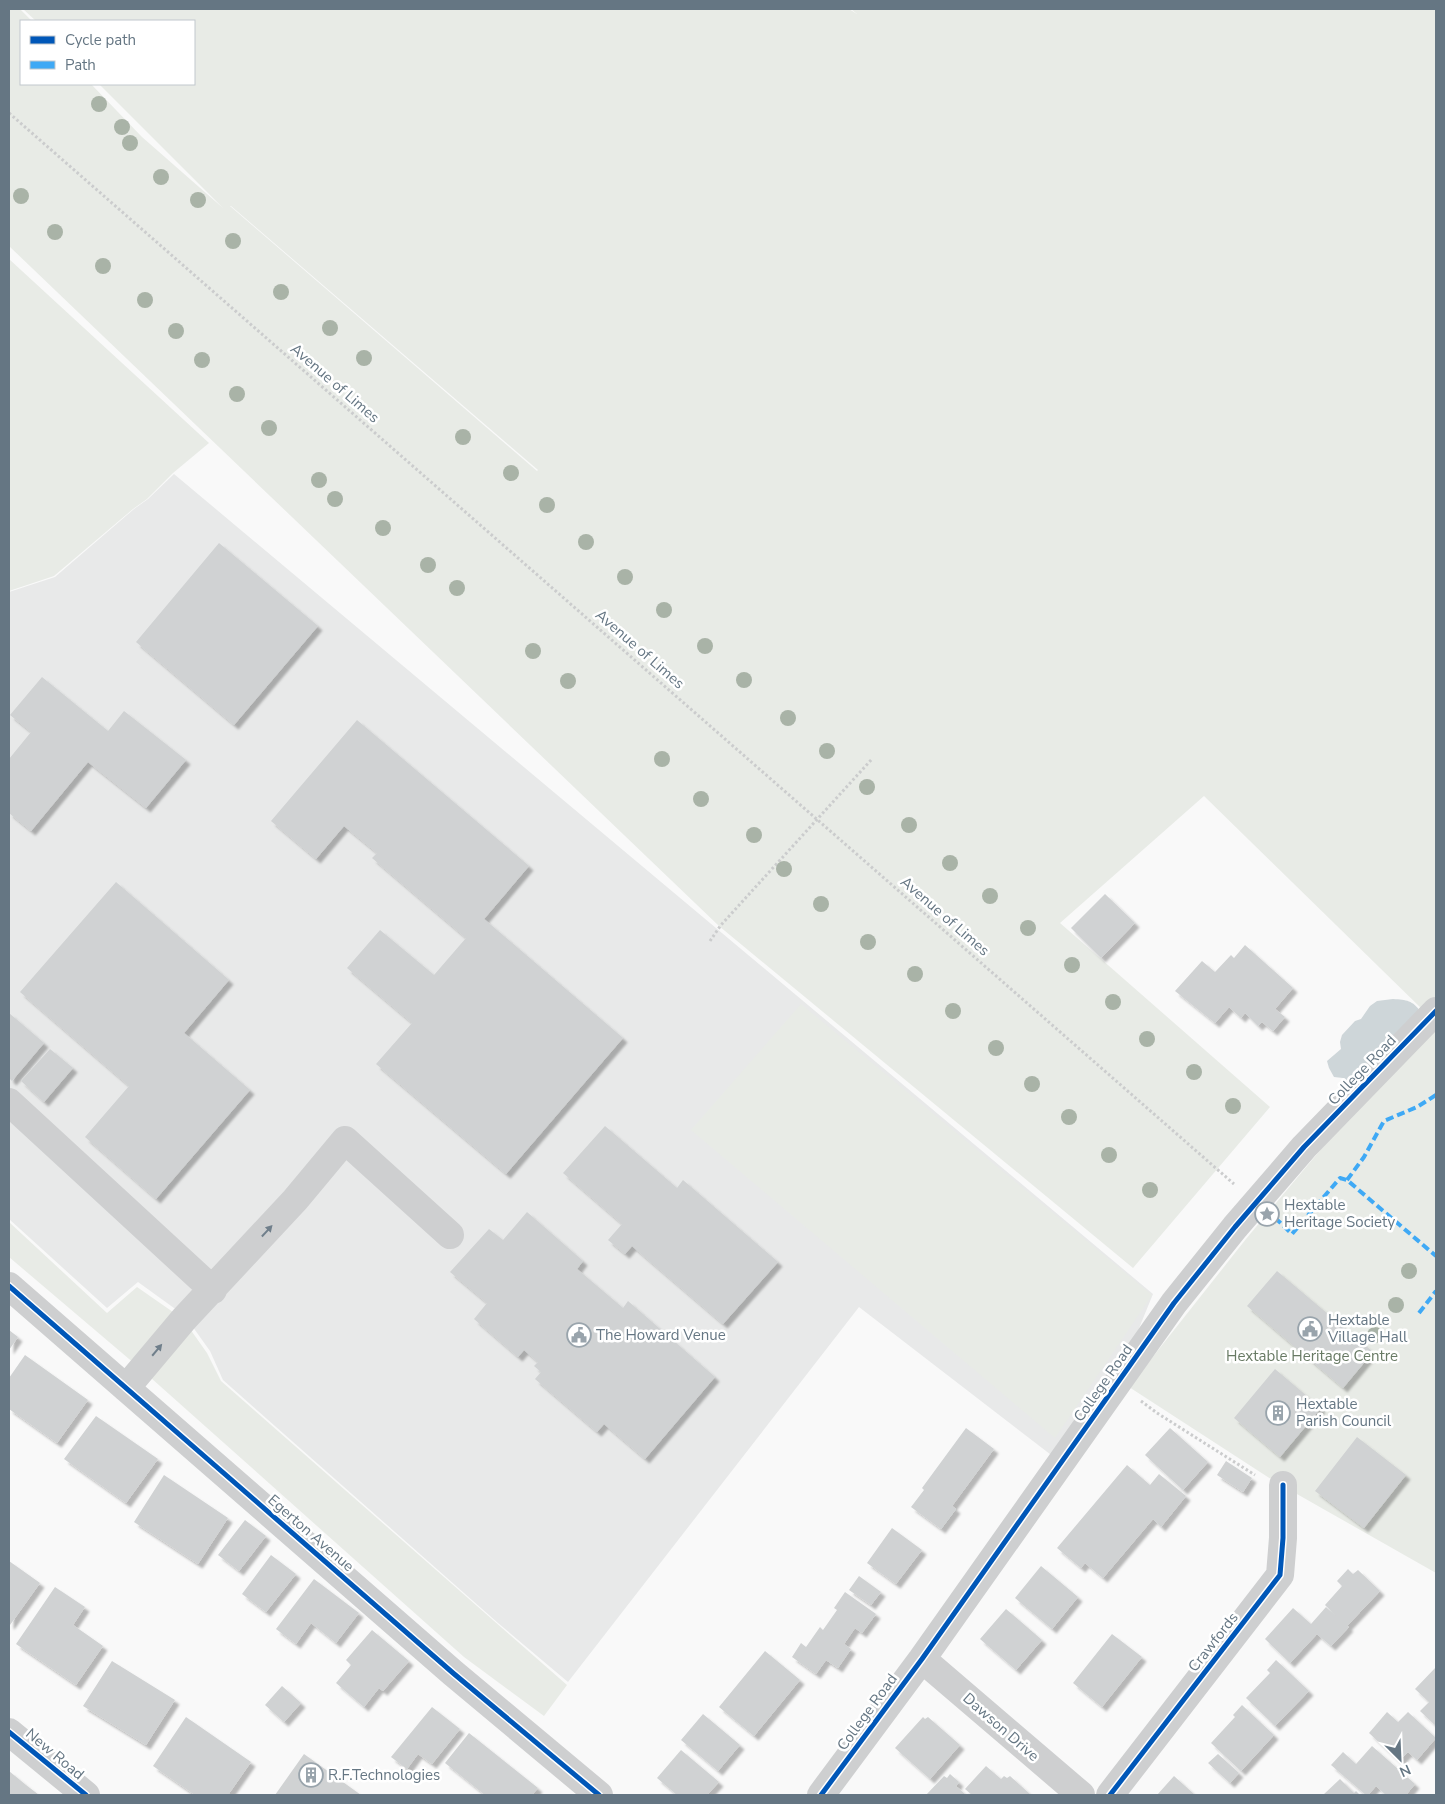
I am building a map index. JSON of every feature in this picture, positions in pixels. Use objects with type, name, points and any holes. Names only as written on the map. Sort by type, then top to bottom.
[{"type":"street","name":"College Road","points":[[821,1795],[922,1659],[1174,1303],[1304,1147],[1436,1011]]},
{"type":"street","points":[[9,1102],[213,1290]]},
{"type":"street","points":[[126,1388],[184,1319],[296,1200],[345,1140],[450,1234]]},
{"type":"street","name":"Egerton Avenue","points":[[9,1286],[453,1673],[599,1795]]},
{"type":"street","name":"Crawfords","points":[[1110,1795],[1280,1575],[1283,1492]]},
{"type":"street","name":"Dawson Drive","points":[[922,1659],[1081,1795]]},
{"type":"street","name":"New Road","points":[[9,1732],[86,1795]]},
{"type":"path","points":[[710,941],[722,925],[872,759]]},
{"type":"path","points":[[1119,1383],[1157,1413],[1283,1492]]},
{"type":"shaded area","points":[[174,474],[1153,1294],[1117,1382],[1059,1461],[859,1307],[568,1682],[498,1623],[223,1380],[210,1351],[185,1316],[138,1282],[107,1308],[9,1219],[9,592],[55,577],[148,499]]},
{"type":"shaded area","points":[[1393,999],[1409,1001],[1421,1012],[1347,1083],[1343,1078],[1334,1077],[1327,1061],[1341,1049],[1342,1035],[1355,1021],[1361,1019],[1370,1006],[1377,1001]]},
{"type":"green space","points":[[9,9],[20,9],[31,20],[20,20],[20,85],[92,85],[142,137],[223,208],[100,85],[195,85],[195,20],[35,20],[23,9],[849,9],[857,14],[851,9],[1436,9],[1436,997],[1424,1011],[1204,796],[1060,923],[1270,1107],[1133,1268],[719,926],[9,246]],"holes":[[[230,206],[231,206],[537,471]]]},
{"type":"green space","points":[[9,259],[209,443],[173,473],[147,499],[54,576],[9,591]]},
{"type":"green space","points":[[801,1004],[1152,1295],[1055,1438],[691,1130]]},
{"type":"green space","name":"Hextable Heritage Centre","points":[[1436,1030],[1436,1573],[1274,1481],[1129,1387],[1246,1239],[1332,1136]]},
{"type":"green space","points":[[9,1222],[107,1313],[137,1287],[183,1319],[207,1353],[221,1381],[567,1685],[544,1716],[464,1657],[142,1370],[9,1257]]},
{"type":"building","points":[[219,543],[318,626],[234,725],[136,642]]},
{"type":"building","points":[[42,677],[108,731],[124,711],[186,760],[146,808],[88,762],[31,831],[9,813],[9,759],[31,732],[10,715]]},
{"type":"building","points":[[357,720],[529,866],[484,919],[623,1038],[506,1174],[376,1064],[412,1023],[347,968],[380,930],[434,975],[466,938],[372,858],[377,853],[344,826],[316,859],[271,821]]},
{"type":"building","points":[[116,882],[229,980],[184,1033],[250,1090],[156,1199],[85,1137],[129,1086],[20,992]]},
{"type":"building","points":[[1105,894],[1135,923],[1101,958],[1071,928]]},
{"type":"building","points":[[1245,945],[1293,988],[1275,1009],[1285,1017],[1273,1031],[1262,1022],[1258,1026],[1245,1013],[1241,1018],[1229,1007],[1215,1023],[1175,991],[1202,961],[1215,972],[1231,955],[1234,958]]},
{"type":"building","points":[[9,1013],[44,1043],[12,1081],[9,1078]]},
{"type":"building","points":[[50,1049],[73,1068],[44,1102],[21,1081]]},
{"type":"building","points":[[605,1126],[677,1188],[683,1180],[778,1262],[723,1324],[632,1246],[625,1254],[608,1240],[622,1224],[563,1173]]},
{"type":"building","name":"The Howard Venue","points":[[527,1212],[583,1261],[577,1269],[623,1308],[628,1301],[715,1377],[645,1459],[604,1424],[597,1432],[535,1379],[541,1372],[534,1366],[538,1362],[524,1350],[518,1357],[474,1319],[487,1303],[450,1272],[489,1229],[503,1240]]},
{"type":"building","name":"Hextable Village Hall","points":[[1277,1271],[1373,1352],[1343,1388],[1247,1306]]},
{"type":"building","points":[[9,1330],[18,1337],[9,1350]]},
{"type":"building","points":[[25,1355],[88,1400],[57,1443],[9,1409],[9,1378]]},
{"type":"building","name":"Hextable Parish Council","points":[[1275,1369],[1321,1408],[1280,1457],[1234,1418]]},
{"type":"building","points":[[96,1416],[158,1459],[126,1503],[64,1459]]},
{"type":"building","points":[[966,1428],[994,1449],[952,1506],[956,1509],[941,1529],[911,1507],[924,1490],[922,1488]]},
{"type":"building","points":[[1170,1428],[1208,1462],[1183,1490],[1145,1455]]},
{"type":"building","points":[[1357,1437],[1406,1475],[1364,1528],[1315,1491]]},
{"type":"building","points":[[1226,1461],[1252,1478],[1243,1492],[1217,1475]]},
{"type":"building","points":[[1127,1465],[1150,1485],[1159,1474],[1186,1496],[1161,1527],[1153,1519],[1103,1578],[1085,1563],[1081,1568],[1057,1548]]},
{"type":"building","points":[[164,1475],[228,1518],[198,1564],[134,1522]]},
{"type":"building","points":[[245,1520],[266,1536],[239,1571],[218,1555]]},
{"type":"building","points":[[892,1528],[922,1550],[896,1584],[867,1563]]},
{"type":"building","points":[[271,1555],[296,1574],[266,1612],[242,1594]]},
{"type":"building","points":[[9,1561],[40,1583],[10,1625],[9,1624]]},
{"type":"building","points":[[1041,1566],[1078,1597],[1052,1629],[1015,1598]]},
{"type":"building","points":[[1348,1569],[1353,1574],[1358,1570],[1380,1591],[1331,1646],[1317,1634],[1290,1663],[1265,1639],[1293,1608],[1311,1624],[1326,1607],[1336,1616],[1325,1605],[1342,1586],[1337,1581]]},
{"type":"building","points":[[859,1576],[881,1592],[871,1605],[849,1590]]},
{"type":"building","points":[[314,1579],[359,1613],[336,1643],[311,1623],[296,1644],[276,1629]]},
{"type":"building","points":[[55,1587],[85,1607],[73,1625],[103,1646],[76,1685],[16,1644]]},
{"type":"building","points":[[845,1592],[876,1614],[862,1633],[855,1628],[844,1644],[851,1649],[838,1668],[826,1660],[816,1674],[792,1657],[801,1643],[806,1647],[820,1627],[823,1630],[837,1610],[834,1608]]},
{"type":"building","points":[[1006,1609],[1042,1640],[1016,1670],[980,1639]]},
{"type":"building","points":[[372,1630],[409,1661],[383,1691],[379,1688],[364,1707],[336,1683],[351,1665],[346,1660]]},
{"type":"building","points":[[1112,1634],[1142,1657],[1102,1707],[1073,1683]]},
{"type":"building","points":[[765,1651],[800,1680],[754,1736],[719,1707]]},
{"type":"building","points":[[1276,1660],[1309,1691],[1275,1726],[1246,1698],[1270,1673],[1267,1670]]},
{"type":"building","points":[[112,1661],[175,1700],[146,1745],[83,1706]]},
{"type":"building","points":[[1436,1667],[1436,1726],[1420,1711],[1429,1702],[1415,1689]]},
{"type":"building","points":[[282,1686],[301,1703],[284,1722],[265,1705]]},
{"type":"building","points":[[1242,1705],[1274,1735],[1241,1771],[1211,1743],[1235,1717],[1233,1715]]},
{"type":"building","points":[[432,1707],[460,1729],[432,1764],[418,1754],[407,1769],[391,1757]]},
{"type":"building","points":[[1387,1712],[1398,1722],[1408,1712],[1436,1738],[1417,1760],[1408,1752],[1399,1761],[1369,1733]]},
{"type":"building","points":[[703,1714],[740,1745],[718,1771],[681,1740]]},
{"type":"building","points":[[186,1717],[251,1762],[228,1795],[195,1795],[153,1766]]},
{"type":"building","points":[[923,1717],[925,1719],[928,1717],[960,1745],[930,1779],[895,1748]]},
{"type":"building","points":[[469,1733],[538,1788],[532,1795],[485,1795],[445,1763]]},
{"type":"building","points":[[1372,1746],[1415,1784],[1406,1795],[1386,1795],[1376,1786],[1366,1795],[1331,1765],[1343,1752],[1356,1764]]},
{"type":"building","points":[[681,1750],[719,1782],[707,1795],[677,1795],[657,1778]]},
{"type":"building","name":"R.F.Technologies","points":[[304,1754],[361,1795],[275,1795]]},
{"type":"building","points":[[1218,1754],[1239,1773],[1230,1783],[1208,1763]]},
{"type":"building","points":[[986,1766],[1001,1779],[1004,1776],[1007,1778],[1010,1776],[1031,1795],[972,1795],[965,1789]]},
{"type":"building","points":[[9,1771],[26,1785],[39,1795],[9,1795]]},
{"type":"building","points":[[950,1774],[959,1782],[956,1786],[966,1795],[926,1795],[944,1776],[947,1778]]},
{"type":"building","points":[[1174,1776],[1195,1795],[1157,1795]]},
{"type":"building","points":[[1340,1779],[1354,1793],[1356,1791],[1360,1795],[1323,1795]]},
{"type":"marked path","points":[[1347,1180],[1364,1157],[1384,1121],[1417,1107],[1436,1095]]},
{"type":"marked path","points":[[1256,1203],[1268,1211],[1292,1234],[1340,1178],[1347,1180],[1436,1256]]},
{"type":"marked path","points":[[1419,1313],[1436,1291]]},
{"type":"cycle path","points":[[821,1795],[922,1659],[1174,1303],[1235,1227],[1304,1147],[1436,1011]]},
{"type":"cycle path","points":[[9,1286],[453,1673],[599,1795]]},
{"type":"cycle path","points":[[1110,1795],[1280,1575],[1283,1538],[1283,1485]]},
{"type":"cycle path","points":[[9,1732],[86,1795]]},
{"type":"place","name":"Hextable Heritage Society","points":[[1267,1214]]},
{"type":"place","name":"Hextable Village Hall","points":[[1310,1329]]},
{"type":"place","name":"The Howard Venue","points":[[579,1335]]},
{"type":"place","name":"Hextable Parish Council","points":[[1278,1413]]},
{"type":"place","name":"R.F.Technologies","points":[[311,1775]]}]
